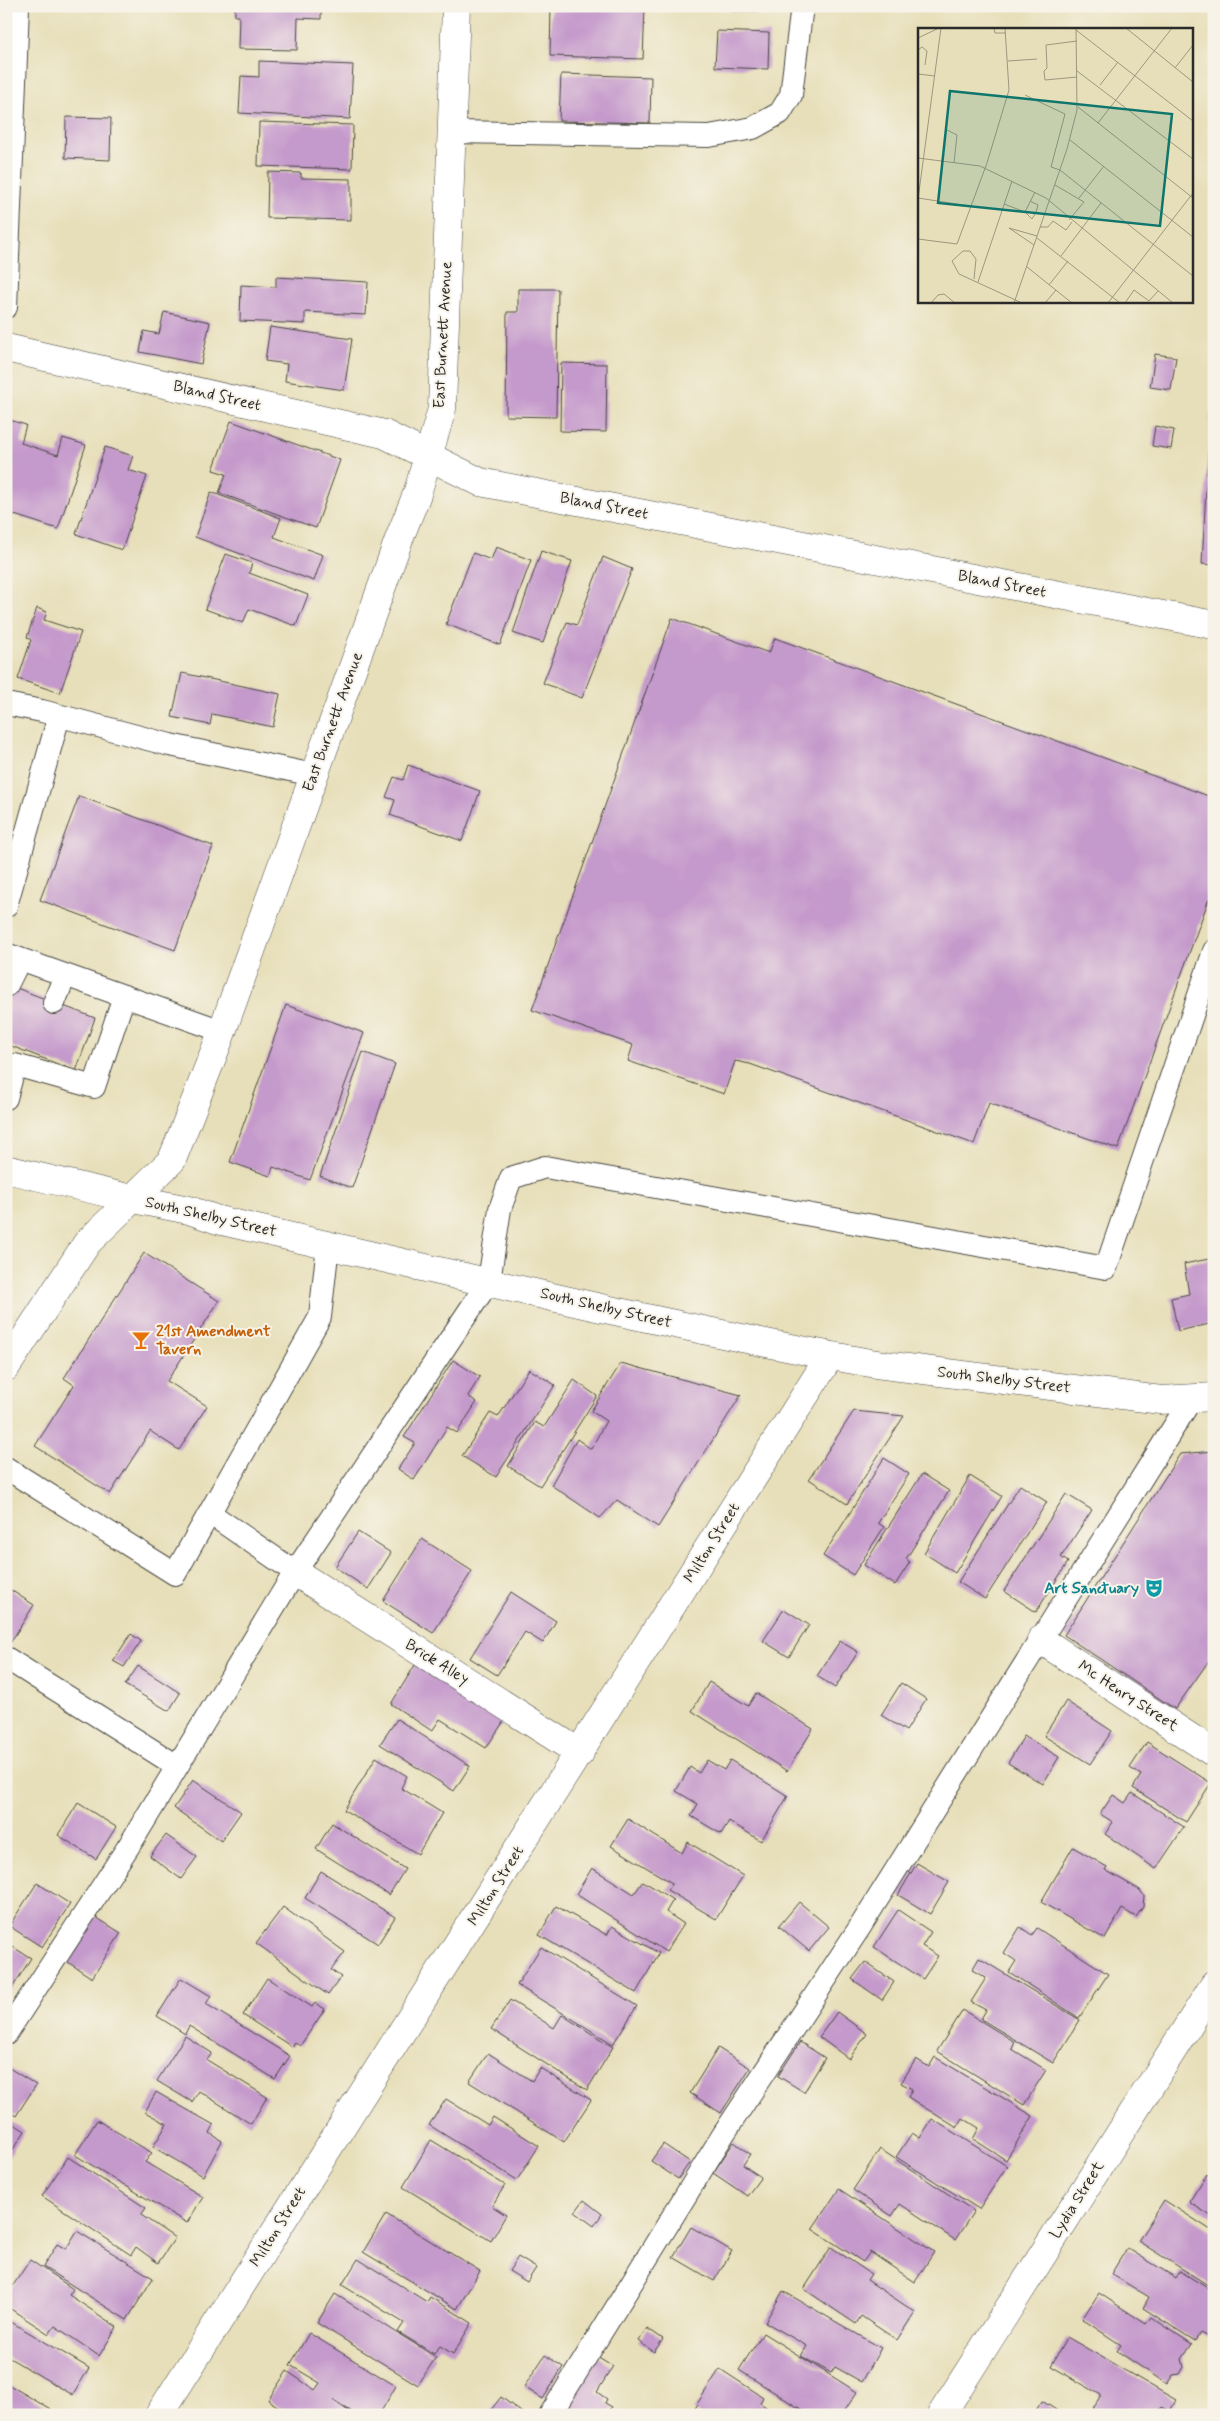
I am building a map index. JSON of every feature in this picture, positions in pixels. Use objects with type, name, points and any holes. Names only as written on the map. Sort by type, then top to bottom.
[{"type":"street","name":"East Burnett Avenue","points":[[6,1368],[88,1243],[172,1160],[222,1031],[429,456],[442,409],[456,6]]},
{"type":"street","name":"Bland Street","points":[[6,348],[384,434],[480,482],[1214,625]]},
{"type":"street","name":"South Shelby Street","points":[[6,1169],[133,1199],[189,1210],[218,1220],[328,1245],[830,1356],[876,1364],[1161,1400],[1203,1398]]},
{"type":"street","name":"Milton Street","points":[[159,2415],[830,1356]]},
{"type":"street","name":"Brick Alley","points":[[295,1572],[580,1753]]},
{"type":"street","name":"Mc Henry Street","points":[[1041,1640],[1214,1753]]},
{"type":"street","name":"Lydia Street","points":[[940,2415],[1214,1985]]},
{"type":"lane","points":[[6,307],[18,6]]},
{"type":"lane","points":[[451,132],[709,136],[753,128],[780,113],[791,95],[802,6]]},
{"type":"lane","points":[[6,704],[170,745],[314,775]]},
{"type":"lane","points":[[6,906],[59,716]]},
{"type":"lane","points":[[6,2034],[132,1841],[295,1572],[489,1281],[500,1210],[511,1178],[545,1167],[1106,1268],[1214,951]]},
{"type":"lane","points":[[7,985],[13,956],[222,1031]]},
{"type":"lane","points":[[54,1003],[65,975]]},
{"type":"lane","points":[[6,1098],[22,1063],[94,1086],[124,996]]},
{"type":"lane","points":[[6,1468],[175,1574],[320,1317],[328,1245]]},
{"type":"lane","points":[[550,2415],[723,2135],[860,1927],[1041,1640],[1203,1398]]},
{"type":"lane","points":[[210,1514],[295,1572]]},
{"type":"lane","points":[[6,1658],[177,1766]]},
{"type":"building","points":[[235,6],[321,6],[321,19],[298,18],[297,50],[238,49],[239,16],[235,16]]},
{"type":"building","points":[[551,6],[645,6],[643,59],[550,56]]},
{"type":"building","points":[[731,6],[768,6],[768,11],[732,11]]},
{"type":"building","points":[[717,31],[769,33],[768,69],[715,67]]},
{"type":"building","points":[[259,61],[353,65],[350,119],[239,113],[241,76],[259,77]]},
{"type":"building","points":[[561,74],[651,77],[650,123],[559,121]]},
{"type":"building","points":[[66,117],[111,118],[110,160],[65,158]]},
{"type":"building","points":[[259,122],[353,125],[352,169],[258,166]]},
{"type":"building","points":[[268,172],[301,173],[301,178],[351,179],[351,220],[267,218]]},
{"type":"building","points":[[276,277],[368,282],[366,315],[305,312],[305,324],[240,321],[241,285],[276,287]]},
{"type":"building","points":[[518,289],[558,289],[556,417],[506,416],[507,312],[518,312]]},
{"type":"building","points":[[164,312],[210,322],[201,364],[140,352],[144,331],[159,334]]},
{"type":"building","points":[[270,327],[352,339],[344,390],[285,381],[287,364],[265,361]]},
{"type":"building","points":[[1155,354],[1176,357],[1171,390],[1150,387]]},
{"type":"building","points":[[561,363],[607,364],[606,432],[560,431]]},
{"type":"building","points":[[1210,413],[1214,413],[1214,565],[1202,564]]},
{"type":"building","points":[[6,419],[26,425],[21,443],[58,455],[63,438],[86,445],[58,529],[8,513],[6,517]]},
{"type":"building","points":[[231,421],[340,460],[316,528],[219,493],[226,474],[213,470]]},
{"type":"building","points":[[1155,426],[1174,430],[1171,449],[1152,446]]},
{"type":"building","points":[[105,447],[133,456],[128,470],[147,476],[122,550],[76,534]]},
{"type":"building","points":[[211,492],[281,518],[274,537],[323,555],[314,581],[195,537]]},
{"type":"building","points":[[496,547],[531,560],[500,645],[446,624],[473,553],[491,560]]},
{"type":"building","points":[[541,551],[572,561],[543,643],[513,633]]},
{"type":"building","points":[[226,554],[252,563],[249,573],[308,595],[296,626],[249,609],[243,623],[205,609]]},
{"type":"building","points":[[603,557],[632,569],[582,698],[543,683],[567,622],[577,625]]},
{"type":"building","points":[[37,608],[47,612],[44,620],[81,632],[60,693],[18,679],[31,640],[27,637]]},
{"type":"building","points":[[672,618],[769,653],[775,638],[1214,798],[1214,885],[1118,1149],[989,1103],[974,1144],[750,1064],[735,1061],[724,1094],[628,1061],[633,1045],[532,1010]]},
{"type":"building","points":[[182,673],[280,694],[273,727],[212,714],[210,725],[172,717]]},
{"type":"building","points":[[408,765],[480,791],[462,841],[390,815],[395,800],[386,797],[394,777],[403,780]]},
{"type":"building","points":[[79,796],[213,846],[175,950],[40,900]]},
{"type":"building","points":[[6,984],[95,1018],[76,1071],[6,1044]]},
{"type":"building","points":[[286,1005],[364,1033],[310,1180],[273,1167],[270,1176],[230,1162]]},
{"type":"building","points":[[363,1052],[395,1064],[352,1188],[320,1176]]},
{"type":"building","name":"21st Amendment Tavern","points":[[144,1253],[219,1301],[167,1381],[207,1406],[179,1450],[150,1431],[110,1494],[35,1446],[74,1385],[64,1378]]},
{"type":"building","points":[[1214,1258],[1214,1323],[1178,1331],[1171,1298],[1189,1294],[1184,1264]]},
{"type":"building","points":[[453,1360],[480,1377],[468,1396],[477,1402],[457,1433],[447,1427],[414,1480],[398,1469],[415,1443],[404,1437]]},
{"type":"building","points":[[621,1363],[741,1395],[658,1527],[617,1500],[600,1518],[551,1485],[577,1439],[591,1449],[606,1421],[591,1411]]},
{"type":"building","points":[[529,1369],[555,1385],[496,1477],[462,1456],[490,1413],[498,1417]]},
{"type":"building","points":[[574,1380],[597,1396],[540,1486],[508,1466],[535,1422],[544,1427]]},
{"type":"building","points":[[854,1411],[904,1416],[847,1504],[809,1479]]},
{"type":"building","name":"Art Sanctuary","points":[[1214,1451],[1214,1666],[1208,1662],[1175,1709],[1064,1635],[1180,1454]]},
{"type":"building","points":[[884,1458],[909,1474],[878,1523],[884,1527],[853,1575],[823,1556]]},
{"type":"building","points":[[922,1474],[949,1491],[906,1559],[910,1562],[895,1585],[864,1565]]},
{"type":"building","points":[[970,1476],[1002,1496],[955,1573],[924,1553]]},
{"type":"building","points":[[1020,1485],[1047,1502],[985,1599],[958,1582]]},
{"type":"building","points":[[1066,1494],[1092,1510],[1061,1557],[1068,1562],[1036,1612],[1004,1591]]},
{"type":"building","points":[[358,1532],[391,1553],[368,1589],[335,1567]]},
{"type":"building","points":[[422,1539],[472,1571],[433,1633],[383,1601]]},
{"type":"building","points":[[6,1587],[34,1605],[10,1643],[6,1641]]},
{"type":"building","points":[[511,1592],[556,1621],[543,1643],[525,1632],[497,1675],[470,1658]]},
{"type":"building","points":[[784,1609],[809,1625],[789,1657],[763,1641]]},
{"type":"building","points":[[131,1634],[141,1641],[124,1667],[113,1661]]},
{"type":"building","points":[[840,1641],[858,1652],[835,1688],[817,1676]]},
{"type":"building","points":[[415,1665],[504,1721],[486,1748],[440,1719],[432,1731],[391,1704]]},
{"type":"building","points":[[138,1666],[180,1693],[169,1711],[125,1685]]},
{"type":"building","points":[[709,1682],[748,1706],[756,1693],[813,1729],[787,1771],[692,1711]]},
{"type":"building","points":[[901,1683],[926,1699],[906,1731],[881,1715]]},
{"type":"building","points":[[1066,1701],[1112,1731],[1090,1764],[1044,1736]]},
{"type":"building","points":[[397,1719],[470,1766],[454,1791],[380,1744]]},
{"type":"building","points":[[1024,1736],[1059,1757],[1043,1784],[1008,1763]]},
{"type":"building","points":[[1147,1742],[1211,1783],[1186,1822],[1133,1788],[1141,1775],[1130,1768]]},
{"type":"building","points":[[376,1757],[407,1776],[401,1788],[442,1813],[418,1854],[344,1810]]},
{"type":"building","points":[[707,1760],[724,1770],[730,1760],[788,1796],[761,1841],[729,1821],[721,1834],[691,1816],[698,1804],[676,1791],[690,1767],[699,1773]]},
{"type":"building","points":[[193,1780],[241,1812],[221,1841],[174,1808]]},
{"type":"building","points":[[1132,1793],[1184,1827],[1156,1869],[1105,1834],[1113,1822],[1100,1814],[1113,1795],[1125,1803]]},
{"type":"building","points":[[78,1803],[116,1827],[96,1859],[58,1835]]},
{"type":"building","points":[[628,1819],[682,1853],[688,1842],[743,1876],[716,1919],[667,1890],[672,1883],[611,1846]]},
{"type":"building","points":[[332,1823],[405,1869],[389,1895],[316,1849]]},
{"type":"building","points":[[166,1835],[197,1857],[181,1879],[150,1856]]},
{"type":"building","points":[[1073,1847],[1107,1867],[1105,1870],[1140,1890],[1144,1896],[1143,1907],[1136,1917],[1122,1909],[1105,1939],[1041,1902]]},
{"type":"building","points":[[917,1863],[949,1882],[930,1914],[898,1895]]},
{"type":"building","points":[[592,1868],[634,1894],[643,1881],[673,1900],[666,1912],[684,1924],[666,1952],[576,1894]]},
{"type":"building","points":[[321,1871],[395,1917],[378,1944],[305,1898]]},
{"type":"building","points":[[37,1883],[70,1904],[42,1947],[9,1926]]},
{"type":"building","points":[[799,1902],[829,1927],[809,1951],[779,1926]]},
{"type":"building","points":[[556,1906],[607,1935],[612,1926],[659,1953],[636,1993],[539,1935]]},
{"type":"building","points":[[283,1907],[345,1952],[331,1970],[341,1977],[328,1995],[256,1943]]},
{"type":"building","points":[[898,1910],[931,1932],[922,1946],[938,1956],[923,1979],[874,1947]]},
{"type":"building","points":[[94,1916],[121,1933],[92,1978],[66,1961]]},
{"type":"building","points":[[1020,1927],[1032,1935],[1037,1928],[1108,1974],[1079,2018],[1009,1972],[1016,1961],[1004,1953]]},
{"type":"building","points":[[6,1943],[31,1958],[9,1993],[6,1991]]},
{"type":"building","points":[[541,1947],[637,2006],[613,2044],[517,1985]]},
{"type":"building","points":[[979,1958],[1080,2020],[1053,2063],[981,2019],[986,2010],[971,2002],[986,1978],[972,1970]]},
{"type":"building","points":[[865,1962],[894,1982],[882,2000],[852,1979]]},
{"type":"building","points":[[181,1978],[211,1996],[206,2004],[290,2056],[275,2079],[189,2026],[185,2034],[157,2016]]},
{"type":"building","points":[[267,1978],[312,2007],[315,2003],[325,2009],[300,2046],[295,2042],[292,2047],[243,2015]]},
{"type":"building","points":[[510,2000],[554,2028],[562,2015],[613,2047],[587,2090],[491,2029]]},
{"type":"building","points":[[963,2010],[1015,2042],[1012,2049],[1046,2070],[1024,2105],[937,2051]]},
{"type":"building","points":[[837,2012],[867,2034],[849,2059],[819,2037]]},
{"type":"building","points":[[185,2036],[212,2053],[207,2060],[267,2097],[251,2124],[199,2091],[192,2102],[157,2081]]},
{"type":"building","points":[[800,2042],[825,2058],[804,2092],[778,2076]]},
{"type":"building","points":[[718,2048],[750,2068],[721,2113],[690,2093]]},
{"type":"building","points":[[488,2053],[532,2081],[540,2068],[591,2100],[564,2142],[469,2082]]},
{"type":"building","points":[[935,2057],[1033,2116],[1006,2160],[973,2139],[979,2128],[963,2118],[957,2128],[908,2097],[912,2089],[901,2083],[916,2059],[929,2067]]},
{"type":"building","points":[[6,2066],[36,2085],[16,2116],[6,2110]]},
{"type":"building","points":[[156,2092],[214,2125],[210,2133],[222,2141],[203,2176],[153,2147],[167,2124],[145,2112]]},
{"type":"building","points":[[446,2099],[488,2125],[493,2117],[539,2146],[517,2180],[429,2125]]},
{"type":"building","points":[[6,2119],[25,2131],[6,2160]]},
{"type":"building","points":[[932,2119],[1007,2166],[979,2209],[896,2157],[912,2133],[920,2138]]},
{"type":"building","points":[[97,2120],[152,2153],[145,2162],[203,2197],[187,2223],[75,2155]]},
{"type":"building","points":[[431,2140],[505,2185],[492,2206],[506,2215],[491,2241],[403,2187]]},
{"type":"building","points":[[734,2142],[750,2154],[743,2165],[761,2177],[747,2196],[713,2173]]},
{"type":"building","points":[[663,2144],[690,2162],[678,2179],[651,2161]]},
{"type":"building","points":[[880,2149],[974,2211],[955,2240],[900,2204],[892,2216],[853,2190]]},
{"type":"building","points":[[68,2157],[146,2208],[141,2215],[175,2238],[158,2263],[136,2247],[131,2255],[42,2196]]},
{"type":"building","points":[[1207,2174],[1214,2178],[1214,2218],[1189,2202]]},
{"type":"building","points":[[839,2189],[934,2252],[915,2282],[870,2252],[863,2262],[812,2229]]},
{"type":"building","points":[[584,2200],[602,2214],[594,2226],[575,2212]]},
{"type":"building","points":[[1164,2200],[1214,2232],[1214,2282],[1211,2287],[1138,2241]]},
{"type":"building","points":[[386,2214],[480,2271],[457,2309],[363,2252]]},
{"type":"building","points":[[691,2227],[732,2251],[714,2281],[673,2257]]},
{"type":"building","points":[[77,2231],[153,2278],[127,2320],[43,2267],[57,2244],[66,2249]]},
{"type":"building","points":[[831,2247],[871,2274],[867,2280],[915,2312],[897,2340],[861,2316],[856,2324],[804,2289]]},
{"type":"building","points":[[1127,2248],[1176,2278],[1180,2271],[1214,2292],[1214,2310],[1209,2319],[1214,2322],[1214,2328],[1208,2337],[1200,2333],[1195,2341],[1143,2308],[1149,2297],[1111,2274]]},
{"type":"building","points":[[518,2257],[536,2268],[527,2282],[509,2271]]},
{"type":"building","points":[[358,2259],[427,2302],[430,2297],[472,2323],[453,2354],[440,2346],[434,2354],[398,2332],[404,2323],[342,2285]]},
{"type":"building","points":[[30,2260],[73,2289],[69,2295],[117,2327],[99,2356],[55,2326],[49,2334],[6,2306],[6,2296]]},
{"type":"building","points":[[783,2291],[881,2348],[862,2382],[835,2367],[831,2373],[801,2356],[807,2346],[765,2322]]},
{"type":"building","points":[[1099,2293],[1146,2324],[1151,2317],[1192,2344],[1182,2359],[1184,2367],[1180,2374],[1173,2375],[1167,2384],[1117,2351],[1121,2345],[1082,2319]]},
{"type":"building","points":[[335,2294],[436,2357],[418,2385],[317,2323]]},
{"type":"building","points":[[6,2319],[89,2368],[73,2395],[6,2356]]},
{"type":"building","points":[[647,2328],[663,2339],[654,2352],[638,2341]]},
{"type":"building","points":[[309,2333],[396,2386],[379,2415],[357,2415],[333,2400],[354,2415],[291,2415],[268,2400],[287,2371],[315,2390],[320,2383],[290,2365]]},
{"type":"building","points":[[763,2333],[857,2392],[842,2415],[810,2415],[739,2370]]},
{"type":"building","points":[[1067,2337],[1176,2400],[1170,2411],[1162,2407],[1157,2415],[1105,2415],[1093,2408],[1101,2395],[1051,2366]]},
{"type":"building","points":[[545,2355],[563,2367],[543,2399],[524,2387]]},
{"type":"building","points":[[597,2356],[613,2366],[597,2392],[607,2399],[605,2403],[612,2407],[607,2415],[560,2415]]},
{"type":"building","points":[[720,2369],[763,2397],[760,2403],[778,2415],[700,2415],[693,2410]]},
{"type":"building","points":[[6,2383],[53,2411],[51,2415],[6,2415]]},
{"type":"building","points":[[501,2397],[525,2415],[487,2415]]},
{"type":"building","points":[[1042,2401],[1053,2408],[1063,2415],[1033,2415]]},
{"type":"place","name":"21st Amendment Tavern","points":[[141,1340]]},
{"type":"place","name":"Art Sanctuary","points":[[1154,1588]]}]
